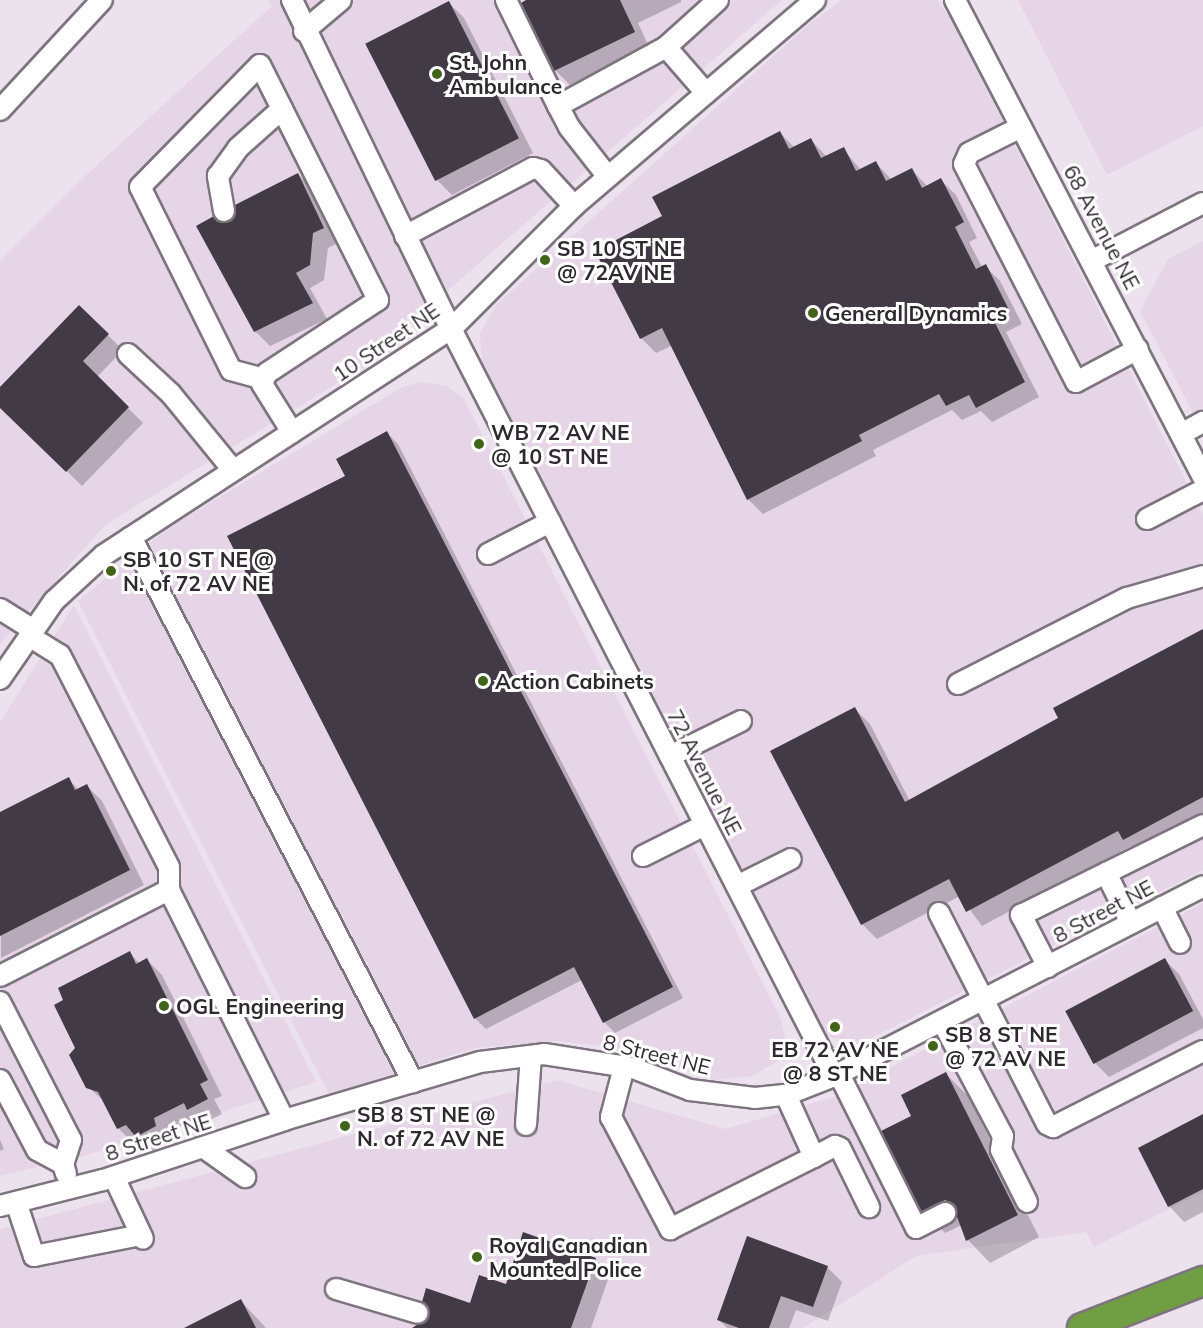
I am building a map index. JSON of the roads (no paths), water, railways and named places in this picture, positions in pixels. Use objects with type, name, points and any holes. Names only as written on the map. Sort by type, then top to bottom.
[{"type":"highway","points":[[1082,1328],[1203,1281]]},
{"type":"street","points":[[0,110],[102,0]]},
{"type":"street","name":"72 Avenue NE","points":[[292,0],[304,31],[452,330],[705,825],[916,1228],[945,1213]]},
{"type":"street","points":[[304,31],[341,0]]},
{"type":"street","points":[[506,0],[569,128],[608,177]]},
{"type":"street","points":[[558,106],[666,47],[718,0]]},
{"type":"street","name":"10 Street NE","points":[[0,679],[54,601],[104,555],[452,330],[574,206],[815,0]]},
{"type":"street","name":"68 Avenue NE","points":[[955,0],[1093,260],[1203,477]]},
{"type":"street","points":[[666,47],[706,93]]},
{"type":"street","points":[[264,379],[231,370],[140,187],[260,65],[378,300],[267,373],[262,384],[292,432]]},
{"type":"street","points":[[224,211],[218,176],[238,148],[282,109]]},
{"type":"street","points":[[1022,127],[969,153],[964,164],[1076,382],[1138,349]]},
{"type":"street","points":[[405,236],[533,168],[541,170],[574,206]]},
{"type":"street","points":[[1093,260],[1203,203]]},
{"type":"street","points":[[128,354],[171,394],[233,470]]},
{"type":"street","points":[[1181,434],[1203,422]]},
{"type":"street","points":[[1147,519],[1203,490]]},
{"type":"street","points":[[488,554],[550,522]]},
{"type":"street","points":[[131,537],[413,1082]]},
{"type":"street","points":[[958,684],[1127,598],[1203,576]]},
{"type":"street","points":[[0,609],[60,655],[169,867],[169,890],[284,1120]]},
{"type":"street","points":[[670,756],[741,721]]},
{"type":"street","points":[[643,856],[705,825]]},
{"type":"street","points":[[1048,967],[1021,915],[1203,825]]},
{"type":"street","points":[[737,886],[791,859]]},
{"type":"street","points":[[1106,873],[1131,922]]},
{"type":"street","name":"8 Street NE","points":[[8,1204],[114,1177],[284,1120],[480,1062],[544,1054],[624,1066],[690,1090],[755,1098],[786,1095],[836,1075],[1203,886]]},
{"type":"street","points":[[0,976],[169,890]]},
{"type":"street","points":[[1162,907],[1180,943]]},
{"type":"street","points":[[939,913],[1039,1111],[1053,1127],[1203,1050]]},
{"type":"street","points":[[0,1002],[71,1140],[63,1164],[70,1189]]},
{"type":"street","points":[[942,1021],[1003,1136],[1001,1150],[1027,1202]]},
{"type":"street","points":[[526,1125],[531,1056]]},
{"type":"street","points":[[624,1066],[611,1117],[670,1229],[835,1146],[840,1148],[869,1207]]},
{"type":"street","points":[[0,1080],[38,1150],[63,1164]]},
{"type":"street","points":[[786,1095],[814,1157]]},
{"type":"street","points":[[203,1147],[245,1177]]},
{"type":"street","points":[[8,1204],[34,1256],[142,1237],[114,1177]]},
{"type":"street","points":[[336,1289],[418,1313]]},
{"type":"place","name":"St. John Ambulance","points":[[437,74]]},
{"type":"place","name":"SB 10 ST NE @ 72AV NE","points":[[545,260]]},
{"type":"place","name":"General Dynamics","points":[[813,313]]},
{"type":"place","name":"WB 72 AV NE @ 10 ST NE","points":[[479,444]]},
{"type":"place","name":"SB 10 ST NE @ N. of 72 AV NE","points":[[111,571]]},
{"type":"place","name":"Action Cabinets","points":[[483,681]]},
{"type":"place","name":"OGL Engineering","points":[[164,1006]]},
{"type":"place","name":"EB 72 AV NE @ 8 ST NE","points":[[835,1027]]},
{"type":"place","name":"SB 8 ST NE @ 72 AV NE","points":[[933,1046]]},
{"type":"place","name":"SB 8 ST NE @ N. of 72 AV NE","points":[[345,1126]]},
{"type":"place","name":"Royal Canadian Mounted Police","points":[[477,1257]]}]
